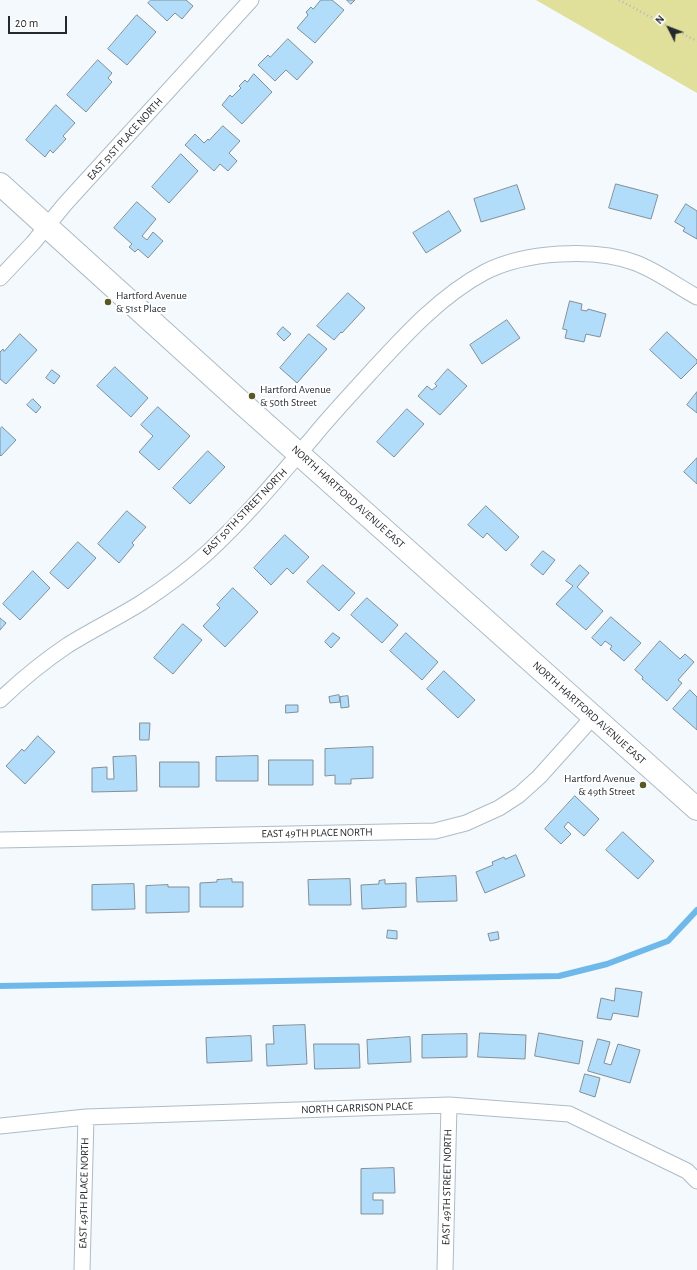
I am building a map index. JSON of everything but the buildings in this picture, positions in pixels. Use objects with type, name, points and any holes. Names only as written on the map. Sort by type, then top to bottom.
[{"type":"street","name":"EAST 51ST PLACE NORTH","points":[[0,278],[251,0]]},
{"type":"street","name":"NORTH HARTFORD AVENUE EAST","points":[[0,184],[299,454],[697,809]]},
{"type":"street","name":"EAST 50TH STREET NORTH","points":[[0,700],[20,681],[68,645],[141,603],[181,575],[234,527],[391,351],[425,316],[453,293],[486,272],[525,258],[574,252],[602,255],[635,263],[697,297]]},
{"type":"street","name":"EAST 49TH PLACE NORTH","points":[[0,840],[435,830],[466,823],[499,808],[519,795],[539,777],[593,717]]},
{"type":"street","name":"NORTH GARRISON PLACE","points":[[0,1126],[86,1117],[449,1105],[569,1114],[687,1171],[697,1181]]},
{"type":"street","name":"EAST 49TH STREET NORTH","points":[[445,1270],[449,1105]]},
{"type":"street","name":"EAST 49TH PLACE NORTH","points":[[82,1270],[86,1117]]},
{"type":"path","points":[[619,0],[697,41]]},
{"type":"green space","points":[[536,0],[697,0],[697,93]]},
{"type":"waterway","points":[[0,986],[559,976],[607,964],[668,941],[697,910]]},
{"type":"place","name":"Hartford Avenue & 51st Place","points":[[108,302]]},
{"type":"place","name":"Hartford Avenue & 50th Street","points":[[252,396]]},
{"type":"place","name":"Hartford Avenue & 49th Street","points":[[643,785]]}]
